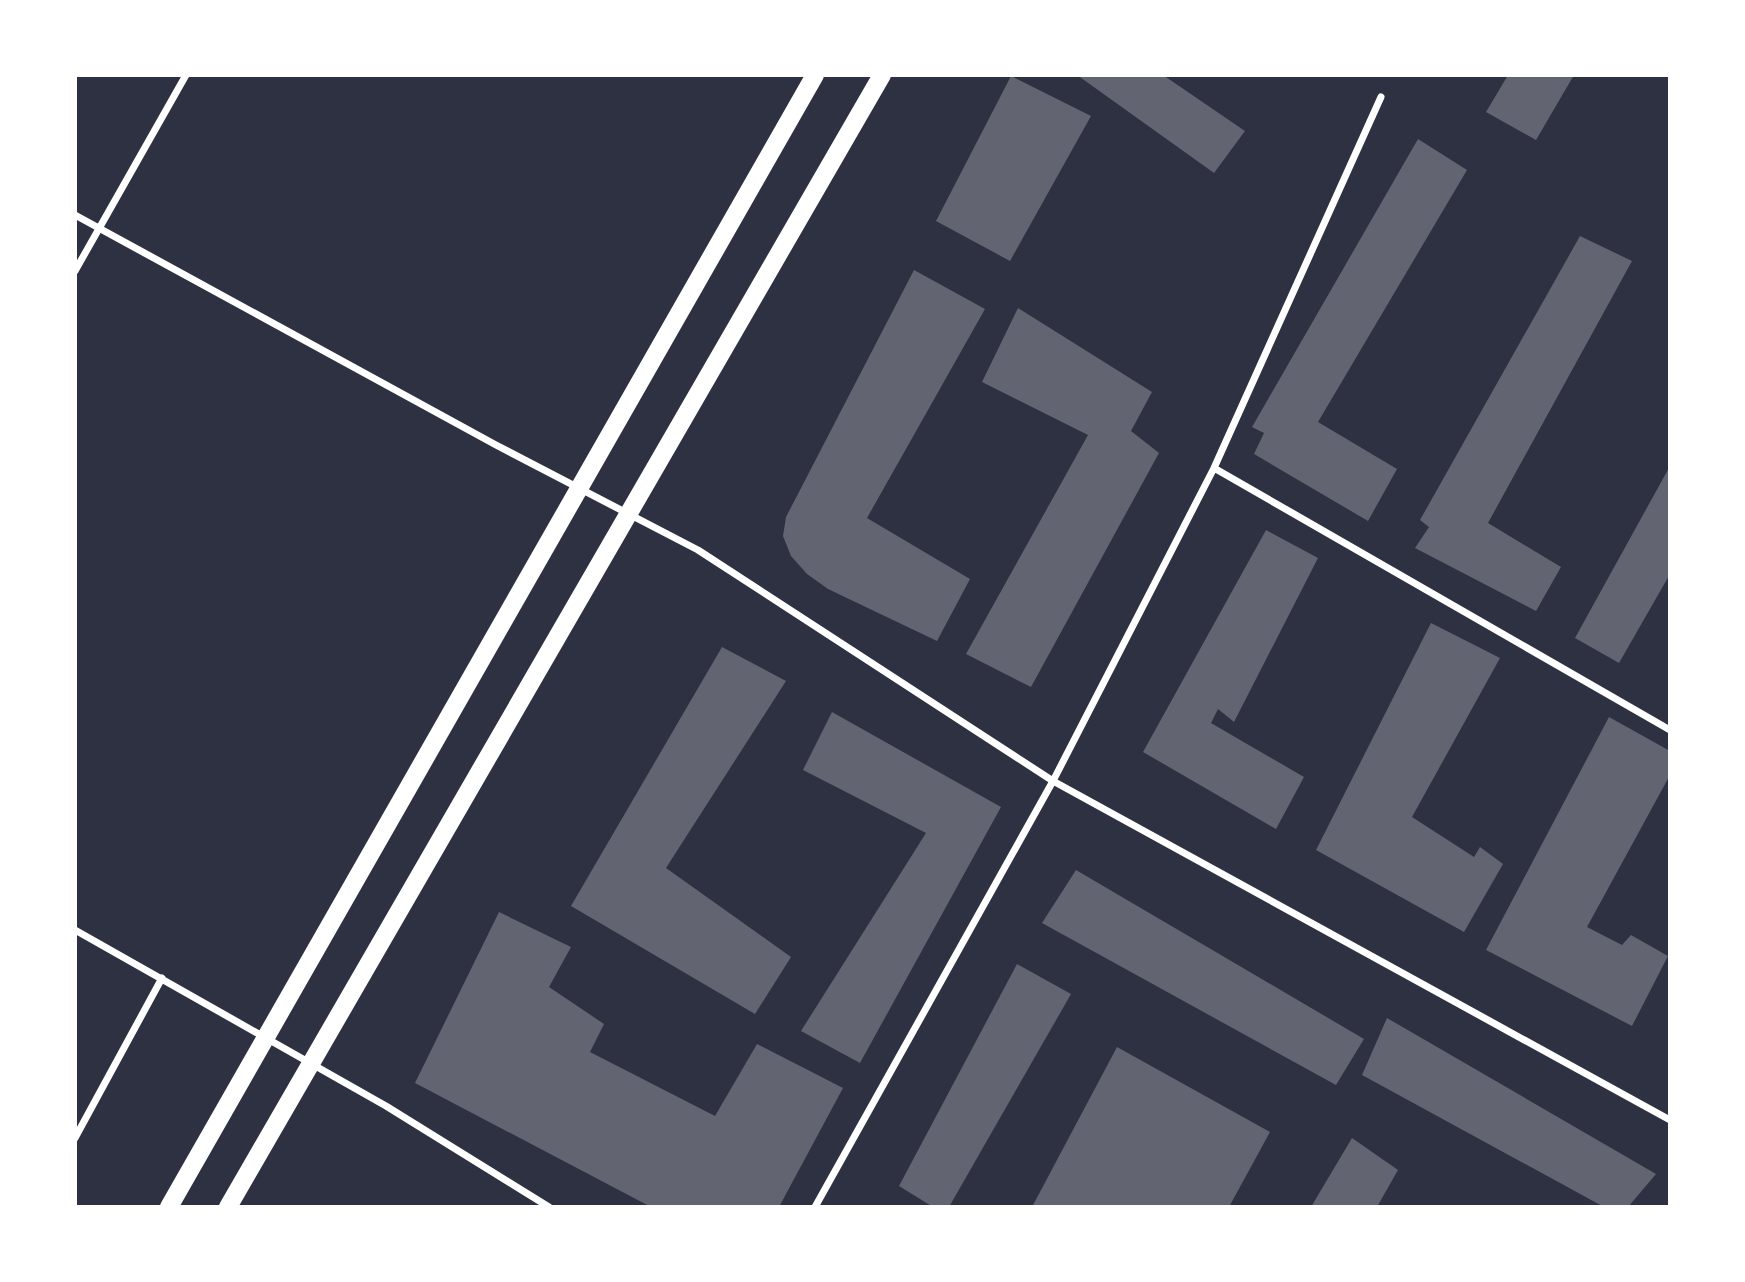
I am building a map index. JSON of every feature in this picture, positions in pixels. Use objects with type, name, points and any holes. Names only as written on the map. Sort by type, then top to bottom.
[{"type":"main road","points":[[169,1207],[815,75]]},
{"type":"main road","points":[[228,1207],[882,75]]},
{"type":"street","points":[[75,271],[186,75]]},
{"type":"street","points":[[815,1207],[1053,781],[1213,468],[1381,97]]},
{"type":"street","points":[[75,215],[496,445],[698,550],[1053,781],[1670,1120]]},
{"type":"street","points":[[1213,468],[1670,730]]},
{"type":"street","points":[[75,930],[386,1106],[550,1207]]},
{"type":"street","points":[[75,1138],[162,978]]},
{"type":"building","points":[[1077,75],[1163,75],[1245,131],[1214,173]]},
{"type":"building","points":[[1508,75],[1574,75],[1536,140],[1486,112]]},
{"type":"building","points":[[1011,76],[1091,116],[1010,261],[936,221]]},
{"type":"building","points":[[1418,139],[1467,170],[1318,422],[1397,469],[1368,521],[1254,454],[1264,433],[1252,427]]},
{"type":"building","points":[[1580,236],[1632,261],[1488,523],[1561,567],[1536,611],[1415,548],[1429,527],[1420,520]]},
{"type":"building","points":[[914,270],[985,309],[867,518],[970,579],[937,641],[828,589],[807,574],[791,556],[783,536],[786,517]]},
{"type":"building","points":[[1018,308],[1152,392],[1131,431],[1159,453],[1031,687],[966,654],[1088,435],[982,382]]},
{"type":"building","points":[[1670,466],[1670,574],[1619,663],[1575,638]]},
{"type":"building","points":[[1266,530],[1318,558],[1234,722],[1218,709],[1211,723],[1304,777],[1276,829],[1143,752]]},
{"type":"building","points":[[1431,623],[1500,658],[1412,817],[1474,857],[1480,847],[1503,864],[1464,932],[1316,850]]},
{"type":"building","points":[[722,647],[786,681],[666,868],[791,957],[755,1014],[571,906]]},
{"type":"building","points":[[832,712],[1001,807],[860,1063],[801,1031],[926,833],[803,770]]},
{"type":"building","points":[[1609,717],[1670,751],[1670,775],[1587,927],[1622,945],[1631,935],[1668,956],[1632,1026],[1486,950]]},
{"type":"building","points":[[1076,870],[1364,1039],[1336,1085],[1042,923]]},
{"type":"building","points":[[499,912],[571,947],[549,987],[604,1024],[590,1052],[715,1116],[757,1044],[843,1088],[779,1207],[651,1207],[415,1083]]},
{"type":"building","points":[[1017,964],[1071,994],[949,1207],[933,1207],[899,1186]]},
{"type":"building","points":[[1387,1018],[1656,1174],[1628,1207],[1604,1207],[1362,1075]]},
{"type":"building","points":[[1117,1047],[1270,1132],[1229,1207],[1032,1207]]},
{"type":"building","points":[[1352,1138],[1398,1170],[1377,1207],[1311,1207]]}]
